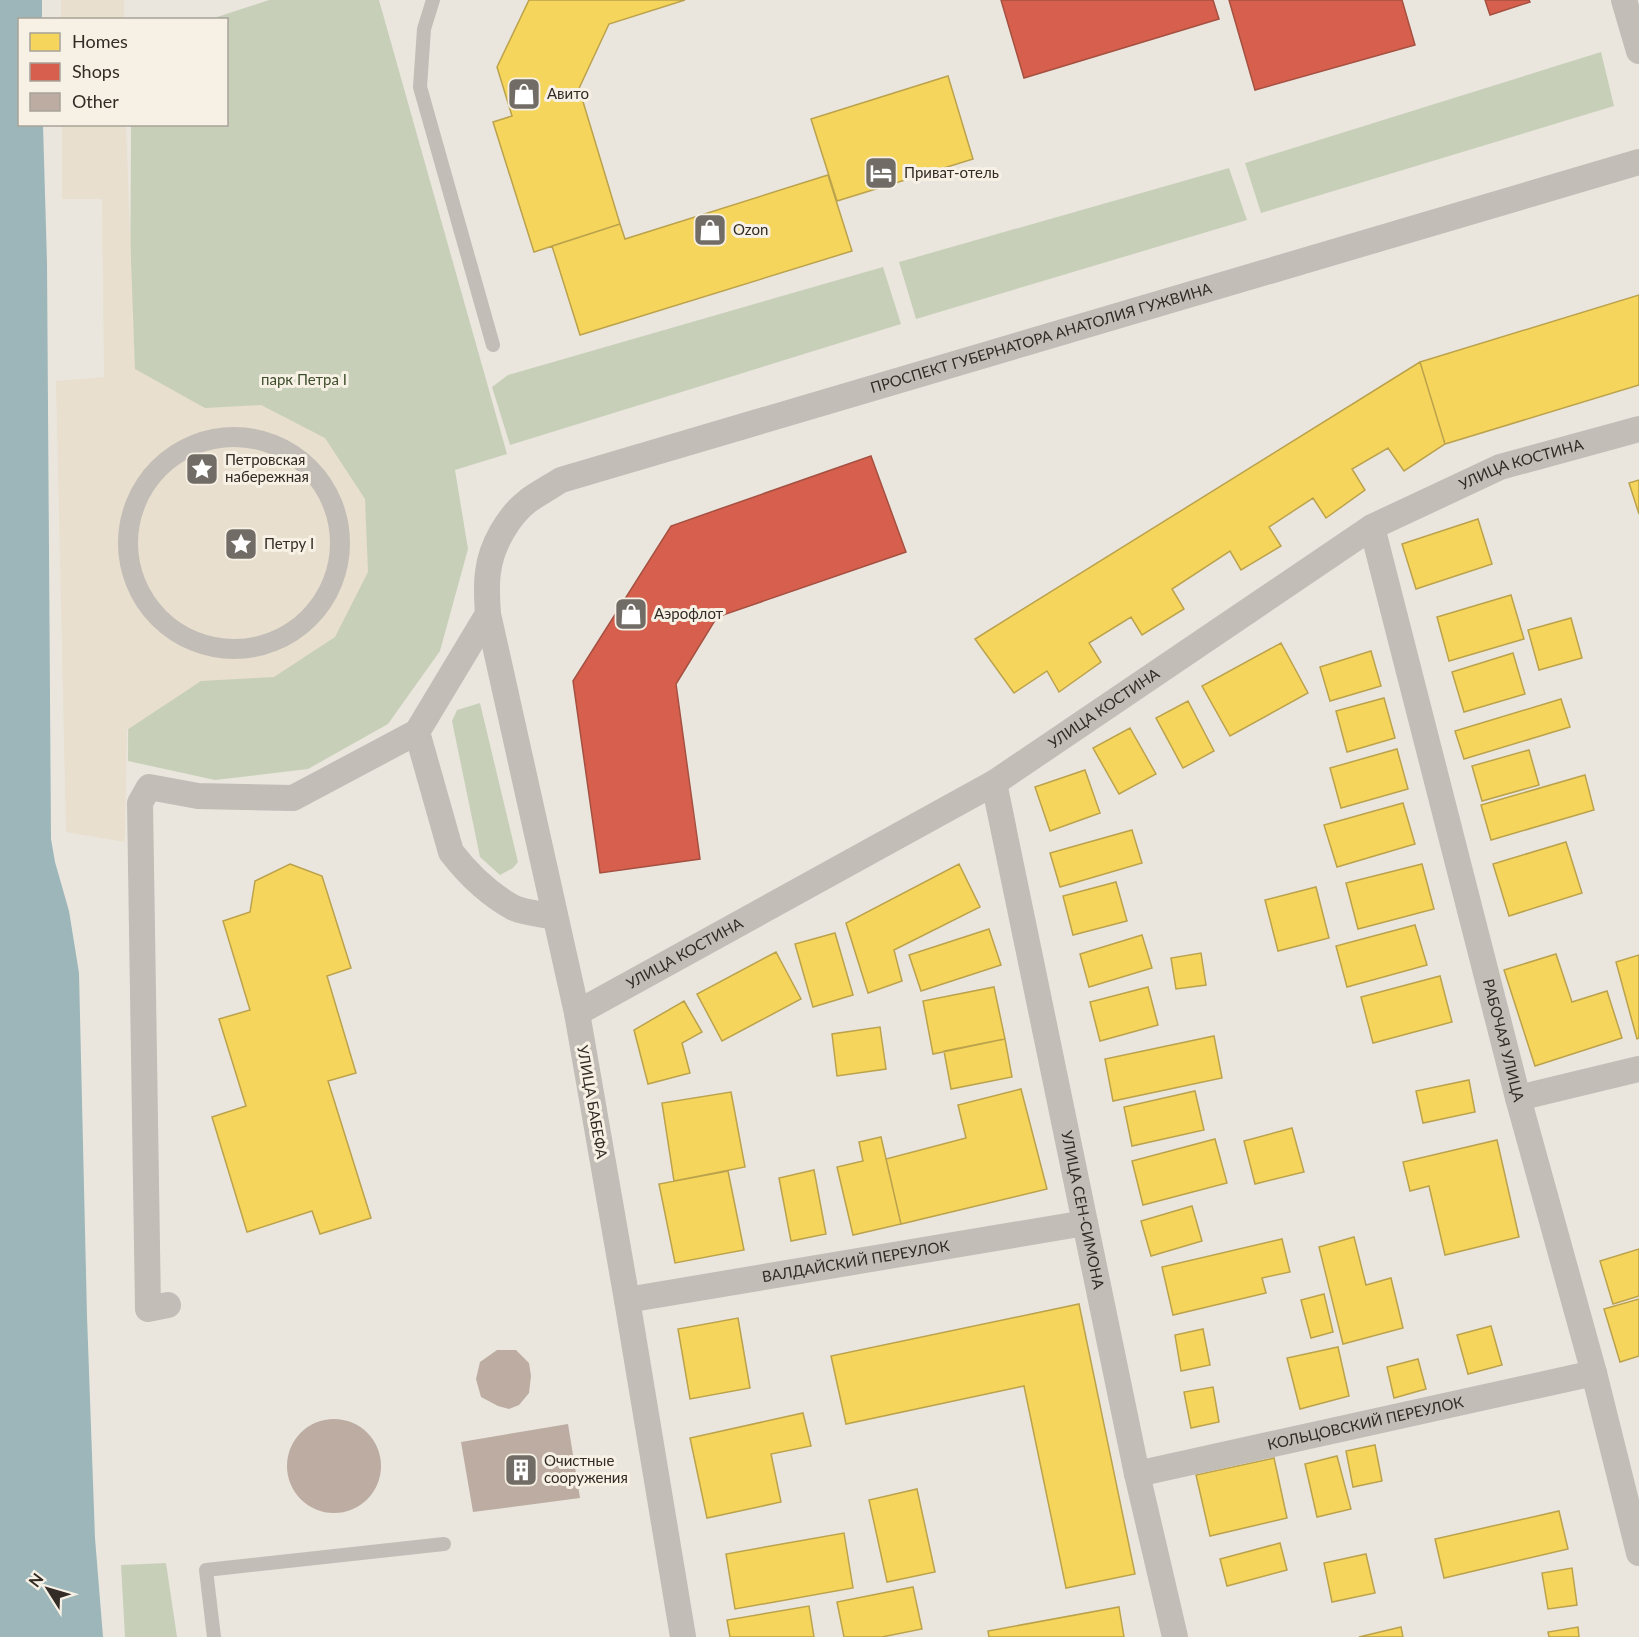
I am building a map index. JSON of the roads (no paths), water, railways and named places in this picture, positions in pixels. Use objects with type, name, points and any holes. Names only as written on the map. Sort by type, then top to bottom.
[{"type":"street","points":[[1624,0],[1639,51]]},
{"type":"street","name":"ПРОСПЕКТ ГУБЕРНАТОРА АНАТОЛИЯ ГУЖВИНА","points":[[488,571],[493,551],[514,514],[528,501],[561,480],[1639,162]]},
{"type":"street","name":"УЛИЦА КОСТИНА","points":[[577,1013],[994,783],[1372,527],[1500,467],[1639,429]]},
{"type":"street","points":[[246,436],[284,447],[316,474],[336,510],[341,553],[328,594],[316,613],[299,628],[264,647],[230,651],[187,641],[152,614],[131,576],[128,522],[153,472],[198,441],[246,436]]},
{"type":"street","name":"РАБОЧАЯ УЛИЦА","points":[[1372,527],[1518,1098],[1594,1373],[1639,1553]]},
{"type":"street","name":"УЛИЦА БАБЕФА","points":[[488,571],[488,614],[577,1013],[683,1637]]},
{"type":"street","points":[[168,1305],[148,1309],[140,803],[149,787],[198,796],[293,798],[417,732],[488,614]]},
{"type":"street","points":[[417,732],[452,852],[463,867],[495,896],[516,909],[555,916]]},
{"type":"street","name":"УЛИЦА СЕН-СИМОНА","points":[[994,783],[1137,1474],[1175,1637]]},
{"type":"street","points":[[1518,1098],[1639,1070]]},
{"type":"street","name":"ВАЛДАЙСКИЙ ПЕРЕУЛОК","points":[[627,1300],[1085,1223]]},
{"type":"street","name":"КОЛЬЦОВСКИЙ ПЕРЕУЛОК","points":[[1137,1474],[1594,1373]]},
{"type":"lane","points":[[434,0],[424,29],[420,87],[493,345]]},
{"type":"lane","points":[[214,1637],[206,1570],[444,1544]]},
{"type":"water","points":[[0,0],[42,0],[42,18],[18,18],[18,126],[43,126],[47,263],[51,839],[69,911],[79,973],[95,1538],[103,1637],[0,1637]]},
{"type":"place","name":"Авито","points":[[524,94]]},
{"type":"place","name":"Приват-отель","points":[[881,173]]},
{"type":"place","name":"Ozon","points":[[710,230]]},
{"type":"place","name":"Петровская набережная","points":[[202,469]]},
{"type":"place","name":"Петру I","points":[[241,544]]},
{"type":"place","name":"Аэрофлот","points":[[631,614]]},
{"type":"place","name":"Очистные сооружения","points":[[521,1470]]},
{"type":"park label","name":"парк Петра I","points":[[304,380]]}]
